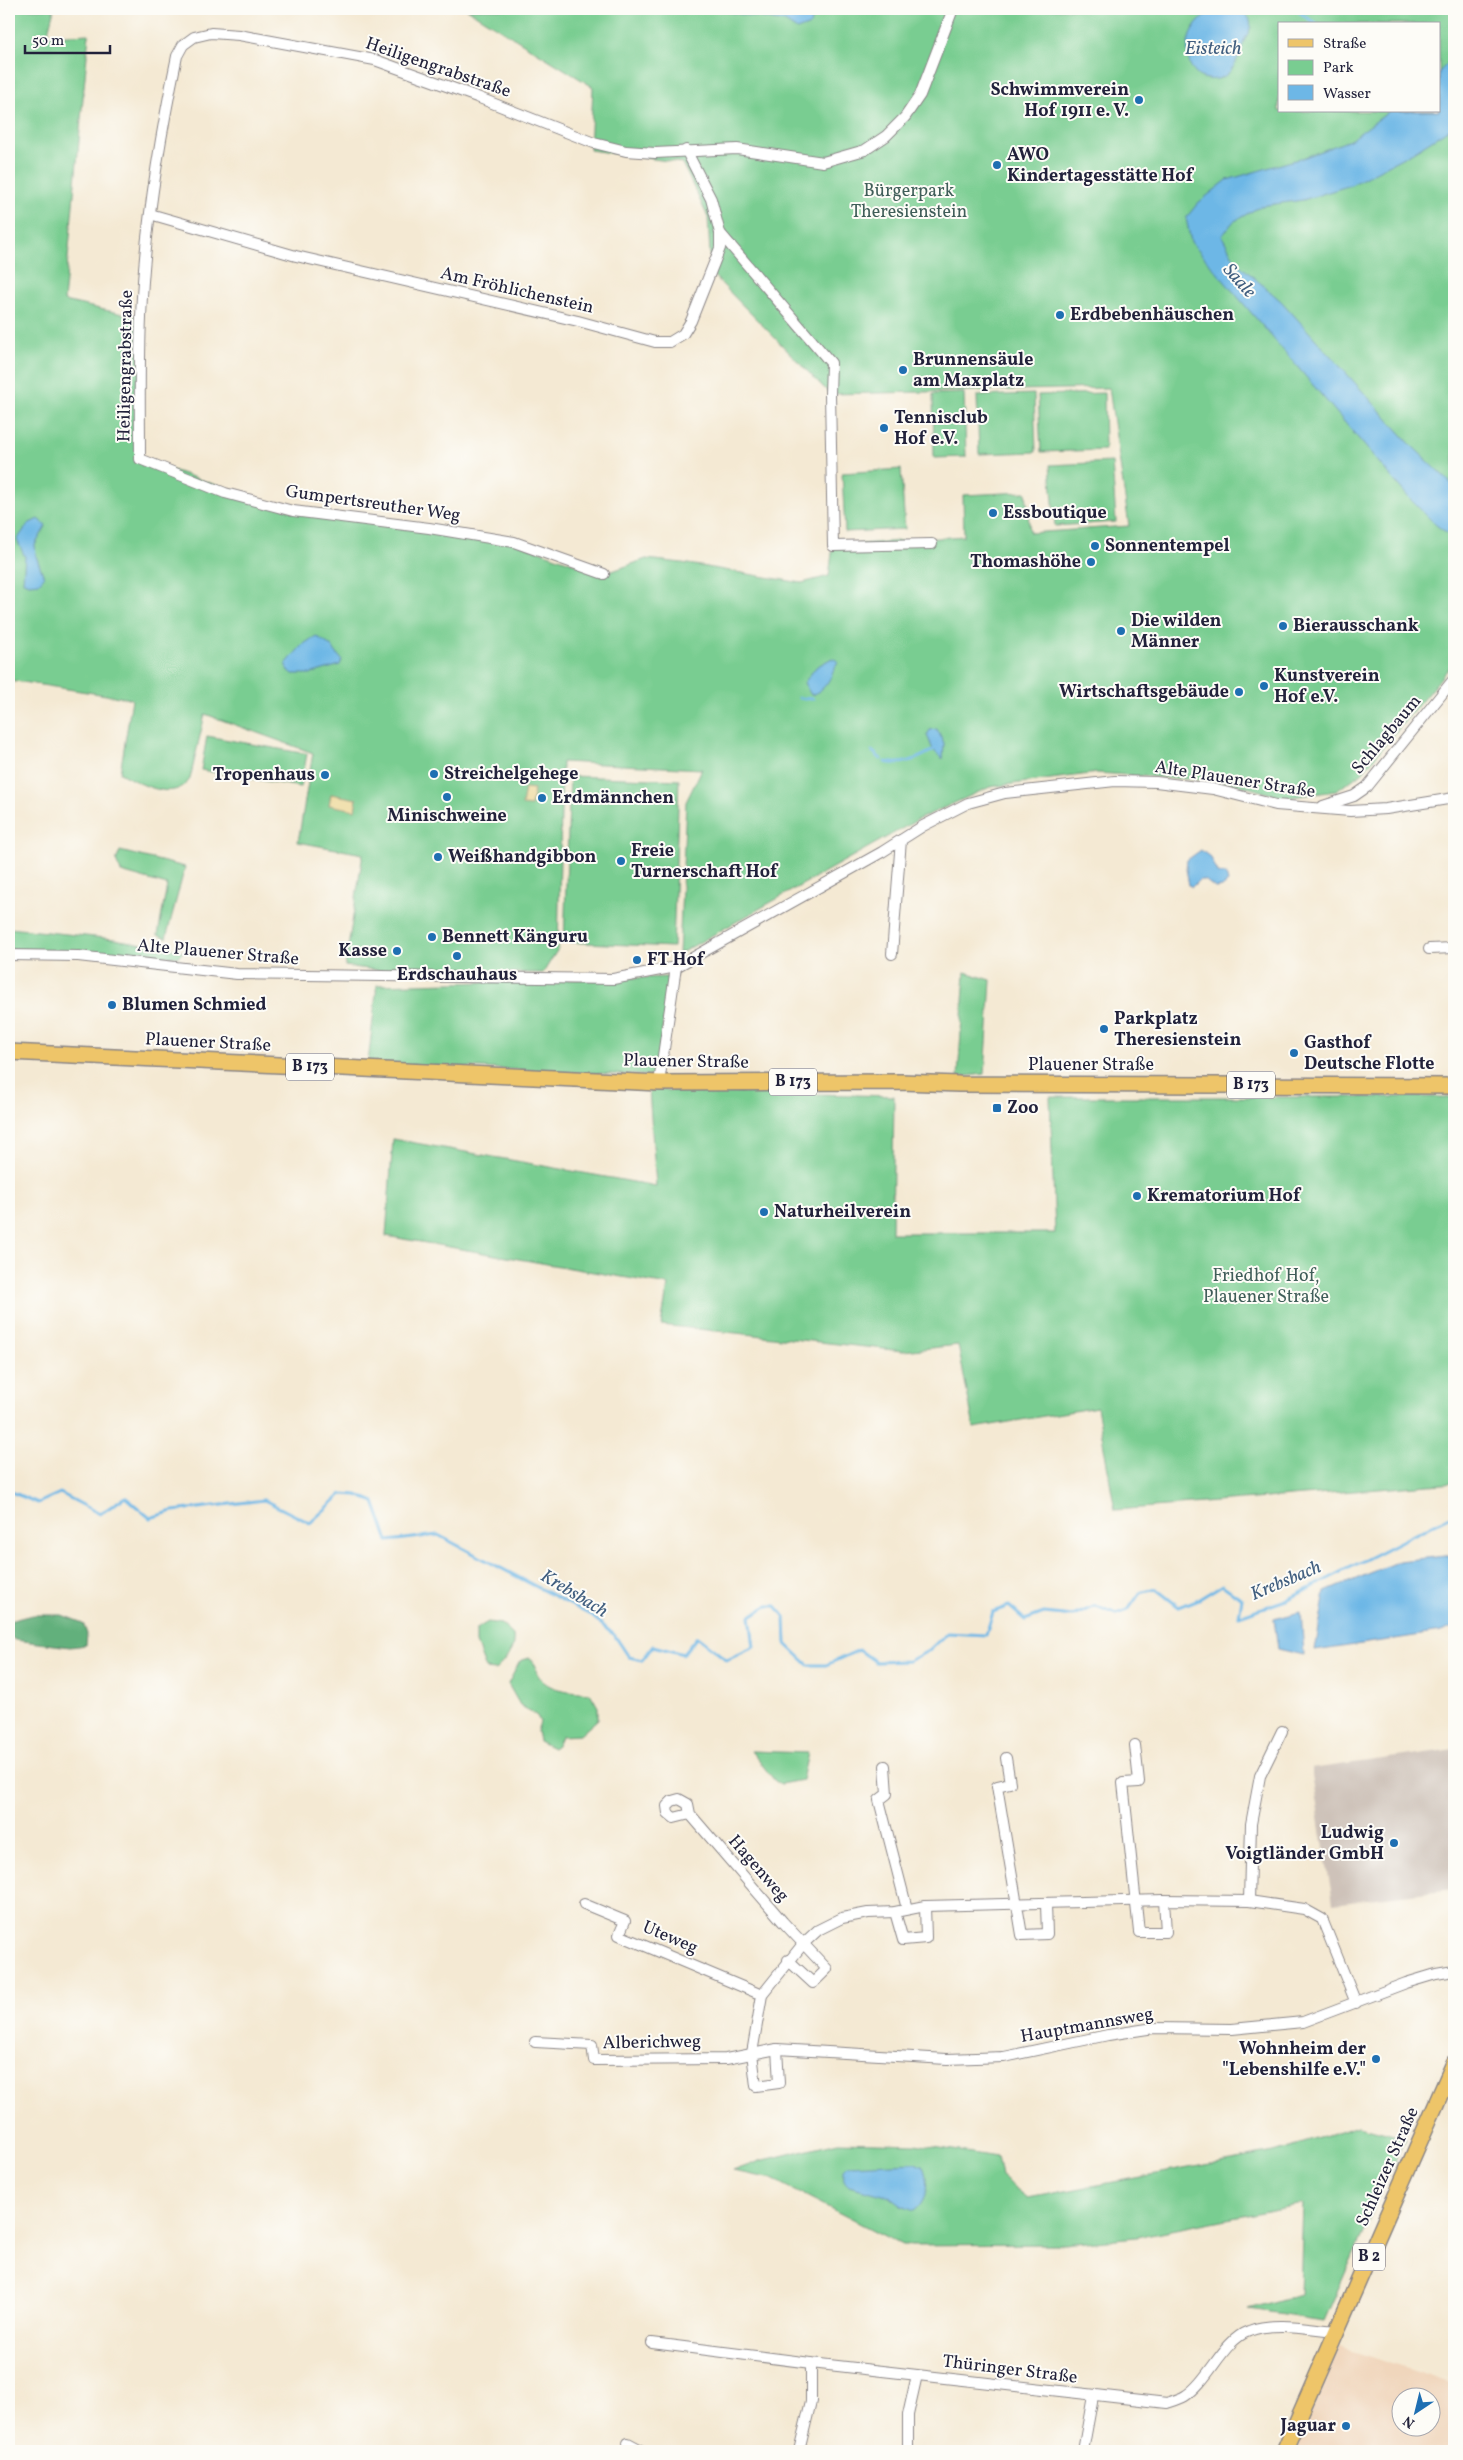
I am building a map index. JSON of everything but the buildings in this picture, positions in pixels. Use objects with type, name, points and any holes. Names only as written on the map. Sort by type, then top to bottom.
[{"type":"main road","name":"Plauener Straße","points":[[9,1052],[659,1083],[900,1082],[959,1084],[1454,1086]]},
{"type":"main road","name":"Schleizer Straße","points":[[1284,2451],[1454,2063]]},
{"type":"street","name":"Heiligengrabstraße","points":[[140,459],[140,318],[159,143],[177,56],[183,46],[194,37],[211,33],[239,35],[375,60],[477,97],[594,143],[626,151],[737,150],[823,162],[865,150],[886,136],[905,117],[920,95],[953,9]]},
{"type":"street","name":"Am Fröhlichenstein","points":[[150,214],[296,256],[578,321],[654,342],[670,342],[683,334],[691,321],[720,248],[720,233],[711,198],[686,150]]},
{"type":"street","points":[[720,233],[831,363],[833,546],[932,544]]},
{"type":"street","name":"Gumpertsreuther Weg","points":[[140,459],[224,492],[292,511],[429,528],[514,542],[604,574]]},
{"type":"street","name":"Schlagbaum","points":[[1308,808],[1332,805],[1354,796],[1367,787],[1454,678]]},
{"type":"street","name":"Alte Plauener Straße","points":[[9,955],[78,956],[237,974],[613,978],[676,967],[922,826],[968,803],[1005,793],[1115,781],[1156,782],[1213,789],[1276,805],[1350,811],[1386,809],[1454,798]]},
{"type":"street","points":[[892,954],[900,840]]},
{"type":"street","points":[[1429,949],[1454,948]]},
{"type":"street","points":[[659,1083],[676,967]]},
{"type":"street","points":[[1248,1901],[1252,1824],[1260,1776],[1282,1731]]},
{"type":"street","points":[[1136,1745],[1139,1782],[1123,1783],[1139,1932],[1166,1932],[1164,1900]]},
{"type":"street","points":[[1006,1758],[1010,1783],[997,1786],[1022,1934],[1047,1934],[1046,1904]]},
{"type":"street","points":[[885,1766],[886,1794],[879,1800],[907,1909]]},
{"type":"street","name":"Hagenweg","points":[[690,1814],[827,1969],[813,1983],[788,1960]]},
{"type":"street","points":[[777,2049],[779,2083],[756,2086],[752,2053],[762,1994],[803,1944],[818,1930],[842,1918],[868,1913],[894,1912],[925,1906],[1164,1900],[1248,1901],[1304,1909],[1322,1919],[1331,1937],[1356,2003]]},
{"type":"street","name":"Uteweg","points":[[584,1904],[625,1921],[620,1935],[762,1994]]},
{"type":"street","points":[[894,1912],[903,1940],[926,1938],[925,1906]]},
{"type":"street","name":"Hauptmannsweg","points":[[752,2053],[777,2049],[947,2059],[1004,2057],[1108,2035],[1154,2028],[1232,2029],[1286,2025],[1303,2022],[1406,1983],[1436,1974],[1454,1972]]},
{"type":"street","name":"Alberichweg","points":[[535,2042],[592,2044],[594,2060],[726,2059],[752,2053]]},
{"type":"street","name":"Thüringer Straße","points":[[652,2343],[1093,2396],[1167,2403],[1185,2396],[1202,2381],[1235,2340],[1248,2331],[1274,2327],[1337,2331]]},
{"type":"street","points":[[800,2451],[811,2401],[811,2363]]},
{"type":"street","points":[[908,2451],[908,2415],[917,2375]]},
{"type":"street","points":[[1083,2451],[1093,2396]]},
{"type":"street","points":[[628,2443],[643,2451]]},
{"type":"shaded area","name":"Ludwig Voigtländer GmbH","points":[[1454,1749],[1454,1889],[1333,1903],[1311,1769]]},
{"type":"shaded area","points":[[1340,2347],[1454,2384],[1454,2435],[1448,2451],[1295,2451]]},
{"type":"green space","name":"Bürgerpark Theresienstein","points":[[9,9],[54,9],[47,36],[89,34],[64,301],[141,318],[140,459],[292,511],[514,542],[604,574],[646,559],[682,563],[802,583],[829,576],[833,546],[964,536],[963,495],[1026,492],[1030,533],[1129,526],[1109,388],[830,394],[711,273],[708,217],[682,163],[590,150],[593,87],[467,9],[1454,9],[1454,662],[1362,773],[1336,791],[1284,798],[1230,782],[1097,773],[990,787],[919,819],[679,954],[686,802],[702,769],[562,762],[558,949],[543,973],[391,972],[345,966],[363,854],[298,842],[313,753],[205,714],[190,779],[183,786],[175,790],[156,789],[120,773],[132,699],[9,680]]},
{"type":"green space","points":[[964,393],[966,457],[934,458],[933,394]]},
{"type":"green space","points":[[1104,393],[1105,450],[1041,452],[1038,395]]},
{"type":"green space","points":[[1034,394],[1036,452],[979,454],[977,396]]},
{"type":"green space","points":[[1112,462],[1116,522],[1055,526],[1050,465]]},
{"type":"green space","points":[[901,469],[905,529],[845,532],[842,473]]},
{"type":"green space","points":[[207,736],[307,754],[301,787],[201,770]]},
{"type":"green space","name":"Freie Turnerschaft Hof","points":[[570,776],[679,780],[673,947],[564,942]]},
{"type":"green space","points":[[120,851],[185,867],[166,938],[158,935],[167,885],[121,872],[116,861]]},
{"type":"green space","points":[[9,928],[114,939],[183,951],[179,957],[9,949]]},
{"type":"green space","points":[[965,972],[991,980],[985,1074],[958,1077]]},
{"type":"green space","points":[[669,977],[656,1076],[368,1063],[377,985]]},
{"type":"green space","name":"Friedhof Hof, Plauener Straße","points":[[649,1090],[894,1096],[892,1233],[1055,1233],[1050,1097],[1454,1097],[1454,1483],[1115,1510],[1097,1407],[974,1428],[958,1345],[903,1351],[661,1325],[668,1285],[386,1236],[393,1139],[656,1186]]},
{"type":"green space","points":[[32,1615],[62,1615],[83,1623],[87,1634],[86,1645],[70,1647],[15,1640],[9,1636],[9,1621]]},
{"type":"green space","points":[[488,1622],[501,1624],[513,1635],[513,1645],[509,1654],[495,1670],[486,1669],[476,1643],[476,1629]]},
{"type":"green space","points":[[529,1658],[532,1660],[542,1681],[561,1690],[590,1693],[598,1707],[598,1719],[580,1735],[561,1736],[557,1745],[553,1748],[539,1741],[537,1731],[540,1722],[537,1716],[520,1705],[508,1684],[520,1661]]},
{"type":"green space","points":[[751,1751],[808,1753],[802,1780],[781,1784],[775,1781]]},
{"type":"green space","points":[[1359,2126],[1405,2138],[1324,2321],[1249,2310],[1300,2295],[1303,2204],[1136,2237],[1065,2244],[902,2245],[773,2179],[733,2171],[760,2161],[838,2142],[915,2144],[997,2157],[1001,2177],[1028,2198],[1274,2152]]},
{"type":"sand","name":"Erdmännchen","points":[[525,788],[534,789],[531,806],[522,805]]},
{"type":"sand","points":[[331,794],[357,799],[355,810],[329,805]]},
{"type":"water","points":[[711,9],[818,9],[810,25],[797,30],[785,22]]},
{"type":"water","name":"Eisteich","points":[[1217,9],[1228,9],[1245,14],[1251,22],[1250,30],[1232,69],[1220,78],[1203,78],[1198,76],[1191,67],[1188,53],[1189,37],[1202,18]]},
{"type":"water","name":"Saale","points":[[1454,57],[1454,126],[1413,152],[1351,185],[1303,200],[1261,206],[1233,222],[1222,236],[1236,262],[1281,301],[1412,446],[1454,486],[1454,538],[1436,525],[1410,499],[1191,242],[1186,218],[1198,203],[1227,180],[1305,157],[1350,140],[1389,112],[1440,112],[1440,71]]},
{"type":"water","points":[[38,519],[46,526],[35,545],[36,556],[44,577],[39,583],[29,584],[23,582],[25,557],[17,540],[28,524]]},
{"type":"water","points":[[316,636],[331,646],[342,660],[340,665],[310,674],[293,674],[287,669],[286,664],[302,645]]},
{"type":"water","points":[[832,658],[838,661],[828,681],[825,686],[811,695],[804,683],[816,667]]},
{"type":"water","points":[[937,729],[944,743],[943,759],[933,750],[927,735],[930,730]]},
{"type":"water","points":[[1201,850],[1211,858],[1218,873],[1226,875],[1228,882],[1222,887],[1215,888],[1205,880],[1199,880],[1192,887],[1189,885],[1186,869],[1187,860]]},
{"type":"water","points":[[1454,1555],[1454,1627],[1441,1632],[1315,1651],[1325,1592],[1399,1561]]},
{"type":"water","points":[[1301,1612],[1304,1655],[1278,1649],[1274,1619]]},
{"type":"water","points":[[915,2163],[924,2167],[928,2185],[925,2197],[914,2211],[902,2206],[890,2197],[849,2186],[843,2177],[843,2170],[847,2166]]},
{"type":"waterway","points":[[1295,9],[1313,22]]},
{"type":"waterway","points":[[799,698],[813,699]]},
{"type":"waterway","points":[[885,762],[898,763],[910,761],[933,750]]},
{"type":"waterway","points":[[872,751],[881,759]]},
{"type":"waterway","name":"Krebsbach","points":[[9,1491],[38,1503],[60,1493],[100,1514],[125,1497],[150,1518],[173,1511],[264,1500],[310,1523],[342,1494],[357,1495],[374,1502],[388,1541],[438,1535],[592,1616],[615,1636],[629,1657],[642,1660],[653,1646],[683,1654],[697,1637],[727,1660],[754,1647],[750,1616],[767,1606],[776,1606],[785,1617],[786,1644],[808,1665],[826,1665],[859,1650],[876,1662],[909,1661],[928,1651],[947,1633],[986,1635],[993,1612],[1009,1606],[1025,1620],[1044,1613],[1073,1616],[1096,1606],[1117,1614],[1128,1610],[1140,1593],[1156,1589],[1179,1607],[1199,1599],[1222,1585],[1242,1599],[1239,1616],[1289,1599],[1454,1514]]},
{"type":"place","name":"Schwimmverein Hof 1911 e. V.","points":[[1139,100]]},
{"type":"place","name":"AWO Kindertagesstätte Hof","points":[[997,165]]},
{"type":"place","name":"Erdbebenhäuschen","points":[[1060,315]]},
{"type":"place","name":"Brunnensäule am Maxplatz","points":[[903,370]]},
{"type":"place","name":"Tennisclub Hof e.V.","points":[[884,428]]},
{"type":"place","name":"Essboutique","points":[[993,513]]},
{"type":"place","name":"Sonnentempel","points":[[1095,546]]},
{"type":"place","name":"Thomashöhe","points":[[1091,562]]},
{"type":"place","name":"Bierausschank","points":[[1283,626]]},
{"type":"place","name":"Die wilden Männer","points":[[1121,631]]},
{"type":"place","name":"Kunstverein Hof e.V.","points":[[1264,686]]},
{"type":"place","name":"Wirtschaftsgebäude","points":[[1239,692]]},
{"type":"place","name":"Streichelgehege","points":[[434,774]]},
{"type":"place","name":"Tropenhaus","points":[[325,775]]},
{"type":"place","name":"Minischweine","points":[[447,797]]},
{"type":"place","name":"Erdmännchen","points":[[542,798]]},
{"type":"place","name":"Weißhandgibbon","points":[[438,857]]},
{"type":"place","name":"Freie Turnerschaft Hof","points":[[621,861]]},
{"type":"place","name":"Bennett Känguru","points":[[432,937]]},
{"type":"place","name":"Kasse","points":[[397,951]]},
{"type":"place","name":"Erdschauhaus","points":[[457,956]]},
{"type":"place","name":"FT Hof","points":[[637,960]]},
{"type":"place","name":"Blumen Schmied","points":[[112,1005]]},
{"type":"place","name":"Parkplatz Theresienstein","points":[[1104,1029]]},
{"type":"place","name":"Gasthof Deutsche Flotte","points":[[1294,1053]]},
{"type":"place","name":"Zoo","points":[[997,1108]]},
{"type":"place","name":"Krematorium Hof","points":[[1137,1196]]},
{"type":"place","name":"Naturheilverein","points":[[764,1212]]},
{"type":"place","name":"Ludwig Voigtländer GmbH","points":[[1394,1843]]},
{"type":"place","name":"Wohnheim der \"Lebenshilfe e.V.\"","points":[[1376,2059]]},
{"type":"place","name":"Jaguar","points":[[1346,2426]]}]
